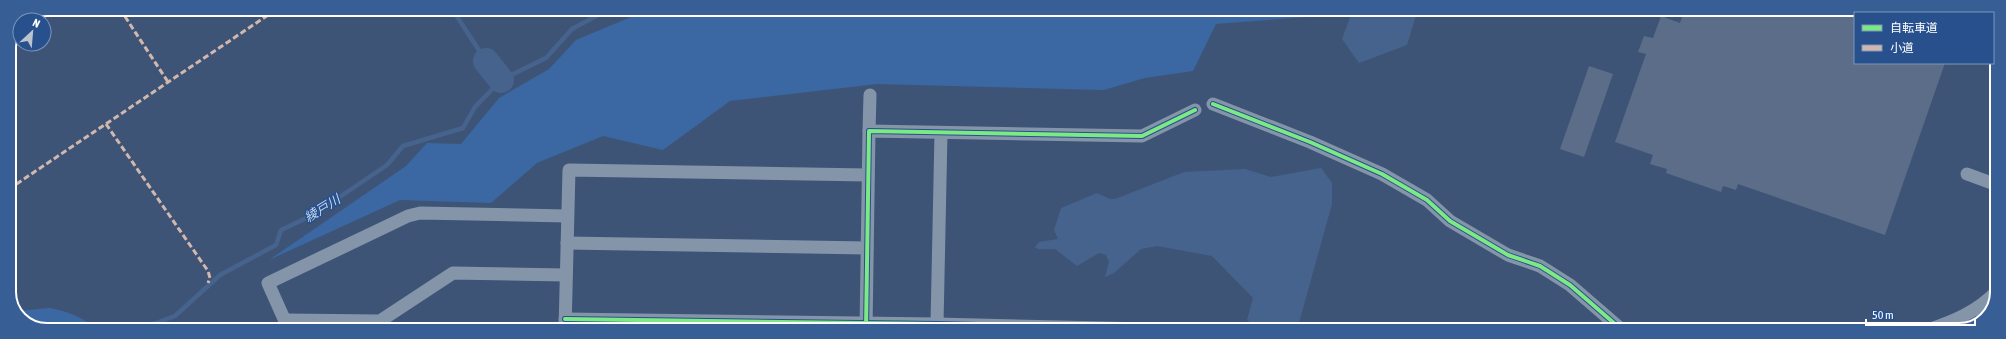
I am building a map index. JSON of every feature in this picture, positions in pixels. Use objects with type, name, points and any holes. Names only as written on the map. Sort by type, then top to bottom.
[{"type":"street","points":[[866,323],[870,96]]},
{"type":"street","points":[[1213,104],[1310,142],[1382,174],[1427,200],[1450,221],[1508,255],[1540,266],[1570,285],[1613,323]]},
{"type":"street","points":[[869,131],[1142,136],[1195,110]]},
{"type":"street","points":[[937,323],[941,133]]},
{"type":"street","points":[[565,323],[569,170],[868,174]]},
{"type":"street","points":[[1967,174],[1990,182]]},
{"type":"street","points":[[286,323],[268,282],[408,216],[420,213],[567,216]]},
{"type":"street","points":[[567,243],[867,248]]},
{"type":"street","points":[[324,323],[380,320],[453,273],[566,275]]},
{"type":"street","points":[[1947,323],[1968,315],[1989,299]]},
{"type":"shaded area","points":[[633,16],[1309,16],[1216,24],[1193,71],[1145,78],[1104,90],[877,84],[730,101],[663,150],[603,136],[537,163],[491,203],[400,200],[269,260],[406,166],[427,143],[461,144],[499,98],[549,69],[576,40]]},
{"type":"shaded area","points":[[1350,16],[1416,16],[1407,45],[1359,63],[1342,39]]},
{"type":"shaded area","points":[[1321,168],[1332,183],[1332,204],[1299,323],[1251,323],[1247,320],[1253,298],[1212,256],[1157,246],[1141,249],[1114,273],[1105,277],[1109,262],[1106,255],[1099,253],[1077,266],[1055,249],[1038,249],[1035,247],[1039,242],[1058,239],[1054,230],[1061,208],[1097,193],[1110,199],[1115,199],[1184,172],[1245,169],[1271,177]]},
{"type":"shaded area","points":[[50,308],[76,316],[88,323],[43,323],[33,320],[22,310]]},
{"type":"building","points":[[1661,16],[1680,23],[1682,16],[1854,16],[1854,64],[1945,64],[1885,235],[1738,184],[1736,190],[1723,186],[1721,192],[1666,173],[1667,169],[1650,164],[1653,155],[1615,142],[1646,54],[1638,52],[1644,36],[1653,38]]},
{"type":"building","points":[[1589,66],[1613,74],[1584,157],[1560,149]]},
{"type":"waterway","points":[[457,16],[486,61]]},
{"type":"waterway","name":"綾戸川","points":[[156,323],[175,316],[220,275],[276,245],[281,230],[313,215],[387,165],[403,146],[463,128],[475,107],[501,80],[546,58],[572,29],[596,16]]},
{"type":"waterway","name":"綾戸川","points":[[486,61],[501,80]]},
{"type":"marked path","points":[[125,16],[168,82]]},
{"type":"marked path","points":[[16,184],[267,16]]},
{"type":"marked path","points":[[106,124],[208,271],[210,278],[208,283]]},
{"type":"cycle path","points":[[1213,104],[1310,142],[1382,174],[1427,200],[1450,221],[1508,255],[1540,266],[1570,285],[1614,323]]},
{"type":"cycle path","points":[[866,323],[869,131],[1142,136],[1195,110]]},
{"type":"cycle path","points":[[565,319],[863,323]]}]
